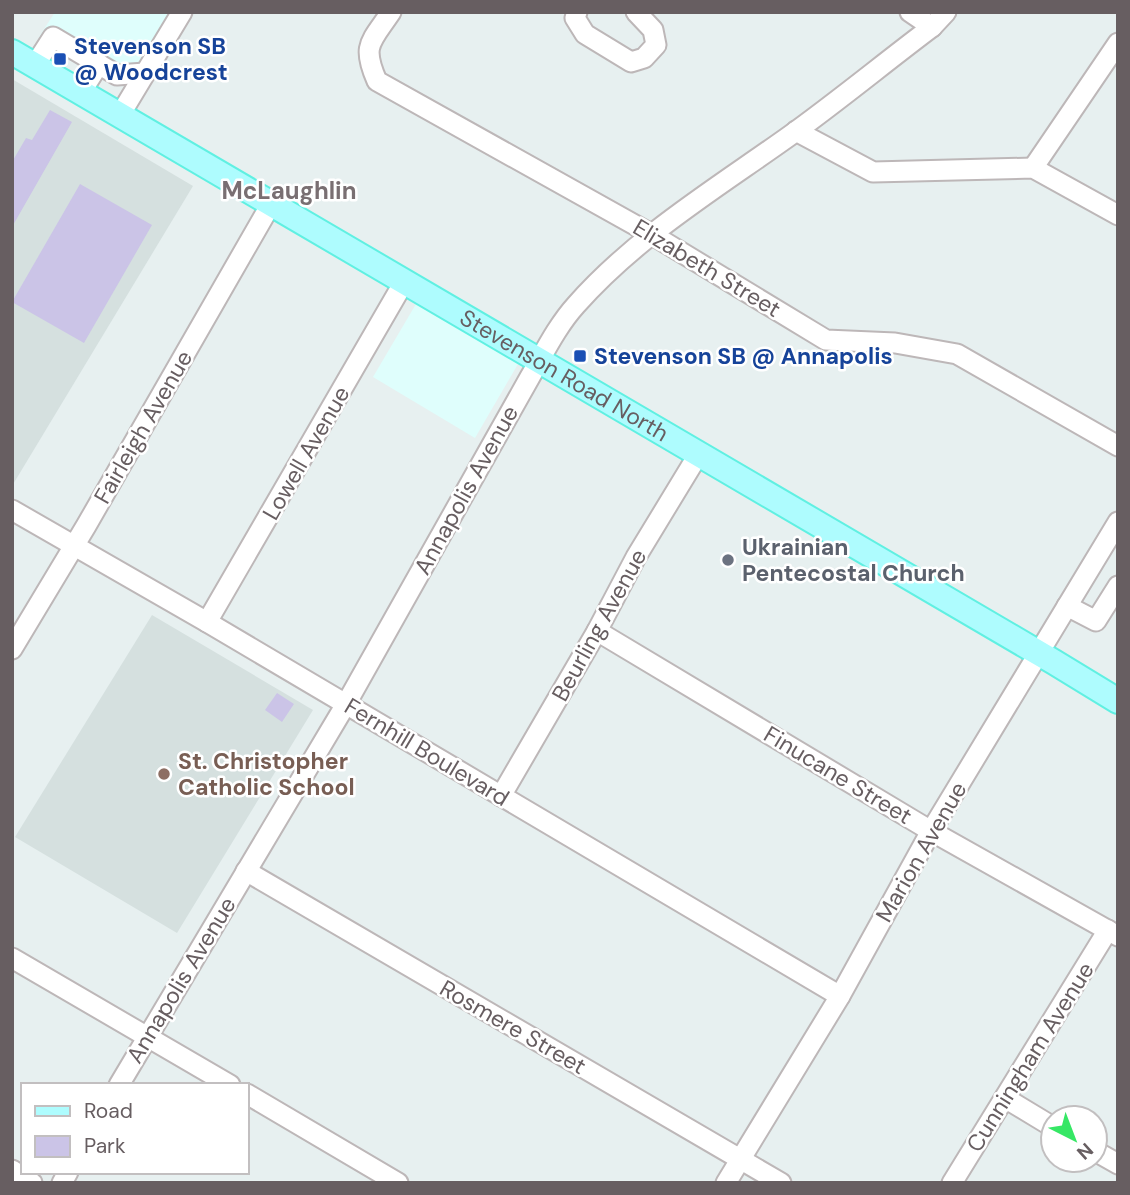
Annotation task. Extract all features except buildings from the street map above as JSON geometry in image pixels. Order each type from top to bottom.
[{"type":"main road","name":"Stevenson Road North","points":[[12,52],[1118,701]]},
{"type":"street","points":[[120,115],[182,12]]},
{"type":"street","name":"Elizabeth Street","points":[[391,12],[369,46],[369,63],[377,81],[651,234],[826,340],[895,343],[957,354],[1118,446]]},
{"type":"street","points":[[577,12],[575,18],[585,34],[631,62],[644,58],[656,45],[653,30],[636,12]]},
{"type":"street","points":[[910,12],[932,27]]},
{"type":"street","name":"Annapolis Avenue","points":[[120,1083],[346,704],[551,339],[574,307],[651,234],[796,131],[932,27],[946,12]]},
{"type":"street","points":[[35,65],[53,37],[117,75],[145,73]]},
{"type":"street","points":[[1033,168],[1118,43]]},
{"type":"street","points":[[81,92],[99,64]]},
{"type":"street","points":[[796,131],[873,172],[1033,168],[1118,215]]},
{"type":"street","name":"Fairleigh Avenue","points":[[12,649],[271,204]]},
{"type":"street","name":"Lowell Avenue","points":[[206,622],[404,282]]},
{"type":"street","name":"Beurling Avenue","points":[[501,796],[597,631],[636,556],[698,454]]},
{"type":"street","name":"Fernhill Boulevard","points":[[12,510],[840,996]]},
{"type":"street","name":"Marion Avenue","points":[[726,1183],[840,996],[931,831],[1118,522]]},
{"type":"street","points":[[1067,606],[1096,621],[1118,586]]},
{"type":"street","name":"Finucane Street","points":[[597,631],[931,831],[1113,933]]},
{"type":"street","name":"Rosmere Street","points":[[246,871],[781,1183]]},
{"type":"street","name":"Cunningham Avenue","points":[[953,1183],[1004,1098],[1113,933]]},
{"type":"street","points":[[12,958],[227,1083]]},
{"type":"street","points":[[248,1095],[398,1183]]},
{"type":"street","points":[[1004,1098],[1039,1119]]},
{"type":"street","points":[[12,1170],[32,1183]]},
{"type":"shaded area","points":[[55,12],[174,12],[136,93],[39,37]]},
{"type":"shaded area","points":[[12,79],[193,186],[12,486]]},
{"type":"shaded area","points":[[416,304],[518,364],[475,438],[373,377]]},
{"type":"shaded area","name":"St. Christopher Catholic School","points":[[152,615],[313,710],[177,933],[15,837]]},
{"type":"green space","points":[[50,110],[72,122],[12,227],[12,162],[26,138],[32,140]]},
{"type":"green space","points":[[80,184],[152,225],[84,343],[12,302]]},
{"type":"green space","points":[[277,693],[294,704],[282,722],[265,710]]},
{"type":"place","name":"Stevenson SB @ Woodcrest","points":[[60,59]]},
{"type":"place","name":"Stevenson SB @ Annapolis","points":[[580,356]]},
{"type":"place","name":"Ukrainian Pentecostal Church","points":[[728,560]]},
{"type":"place","name":"St. Christopher Catholic School","points":[[164,774]]},
{"type":"district","name":"McLaughlin","points":[[289,191]]}]
